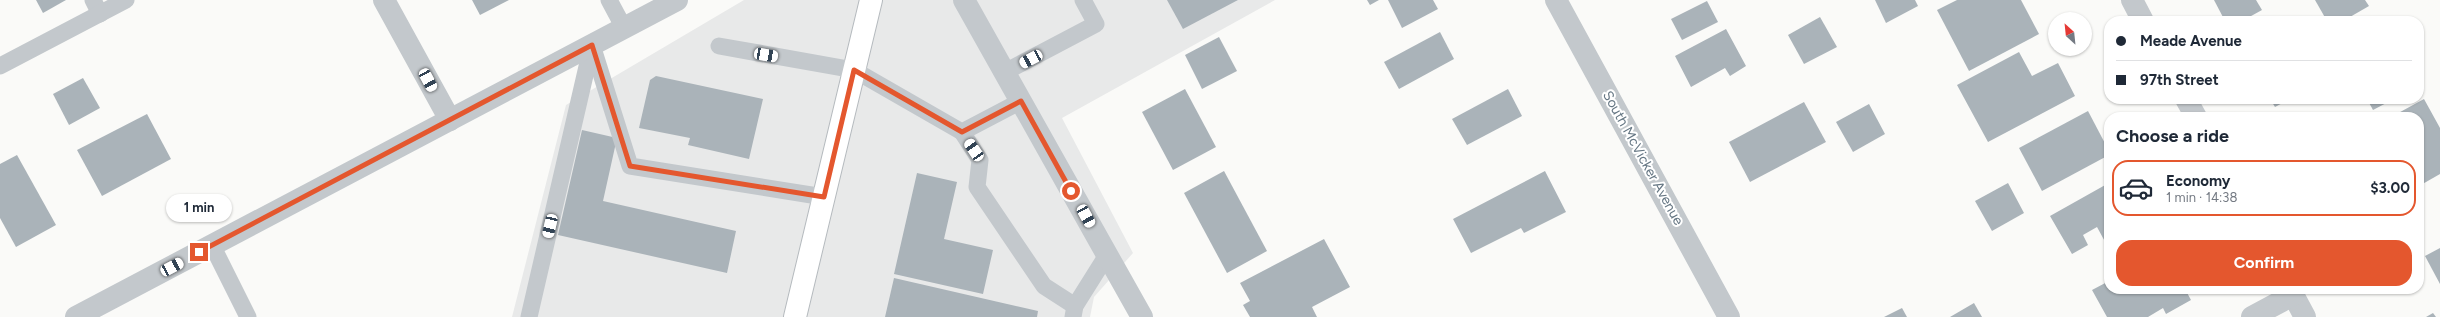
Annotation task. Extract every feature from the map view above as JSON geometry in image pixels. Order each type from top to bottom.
[{"type":"main road","points":[[795,317],[871,0]]},
{"type":"street","points":[[384,0],[450,120]]},
{"type":"street","points":[[76,317],[677,0]]},
{"type":"street","points":[[964,0],[1142,317]]},
{"type":"street","name":"South McVicker Avenue","points":[[1556,0],[1729,317]]},
{"type":"street","points":[[2132,0],[2140,16]]},
{"type":"street","points":[[2252,317],[2288,294]]},
{"type":"street","points":[[2292,294],[2305,317]]},
{"type":"lane","points":[[0,66],[96,7],[126,0]]},
{"type":"lane","points":[[609,0],[624,28]]},
{"type":"lane","points":[[1005,72],[1096,24],[1083,0]]},
{"type":"lane","points":[[592,45],[630,166],[824,197]]},
{"type":"lane","points":[[529,317],[592,45]]},
{"type":"lane","points":[[719,46],[854,70],[962,132],[980,160],[977,187],[1044,286],[1074,312],[1107,255]]},
{"type":"lane","points":[[962,132],[1021,101]]},
{"type":"lane","points":[[212,245],[248,317]]},
{"type":"shaded area","points":[[744,0],[1275,0],[1062,118],[1133,253],[1094,297],[1090,317],[512,317],[566,105]]},
{"type":"building","points":[[36,0],[66,0],[43,13]]},
{"type":"building","points":[[472,0],[509,0],[480,15]]},
{"type":"building","points":[[1167,0],[1238,0],[1183,29]]},
{"type":"building","points":[[1367,0],[1379,0],[1370,5]]},
{"type":"building","points":[[1388,0],[1433,0],[1438,9],[1402,28]]},
{"type":"building","points":[[1875,0],[1915,0],[1918,6],[1886,23]]},
{"type":"building","points":[[1957,0],[2021,0],[2039,34],[1969,71],[1937,10]]},
{"type":"building","points":[[2214,0],[2256,0],[2262,10],[2251,16],[2222,16]]},
{"type":"building","points":[[2315,0],[2365,0],[2369,6],[2352,16],[2324,16]]},
{"type":"building","points":[[1707,1],[1718,22],[1682,40],[1671,19]]},
{"type":"building","points":[[1820,17],[1837,47],[1804,64],[1788,35]]},
{"type":"building","points":[[1726,29],[1746,66],[1730,76],[1725,68],[1691,87],[1675,56]]},
{"type":"building","points":[[1440,32],[1454,59],[1399,89],[1384,62]]},
{"type":"building","points":[[1219,37],[1237,71],[1202,89],[1185,55]]},
{"type":"building","points":[[2019,52],[2032,76],[2058,63],[2075,96],[1988,142],[1957,85]]},
{"type":"building","points":[[656,76],[763,99],[749,159],[688,145],[690,138],[639,128],[650,80]]},
{"type":"building","points":[[83,78],[100,108],[69,125],[53,94]]},
{"type":"building","points":[[1185,89],[1216,147],[1173,170],[1142,112]]},
{"type":"building","points":[[1508,89],[1522,116],[1467,145],[1452,119]]},
{"type":"building","points":[[2424,99],[2440,128],[2440,174],[2424,183],[2424,112],[2400,112],[2415,104],[2424,104]]},
{"type":"building","points":[[1804,102],[1826,142],[1750,182],[1729,142]]},
{"type":"building","points":[[1869,104],[1885,134],[1853,152],[1836,122]]},
{"type":"building","points":[[2273,104],[2281,104],[2275,107]]},
{"type":"building","points":[[2370,104],[2384,104],[2373,110]]},
{"type":"building","points":[[2088,111],[2104,141],[2104,158],[2042,191],[2019,148]]},
{"type":"building","points":[[147,114],[171,159],[102,196],[77,150]]},
{"type":"building","points":[[582,130],[617,138],[603,201],[736,231],[727,273],[558,235]]},
{"type":"building","points":[[17,155],[56,225],[16,247],[0,218],[0,164]]},
{"type":"building","points":[[1224,171],[1267,251],[1227,273],[1184,193]]},
{"type":"building","points":[[1545,171],[1566,212],[1524,233],[1521,228],[1471,253],[1453,219]]},
{"type":"building","points":[[917,173],[957,182],[944,239],[993,250],[983,294],[894,274]]},
{"type":"building","points":[[2008,183],[2024,213],[1992,231],[1975,201]]},
{"type":"building","points":[[2104,186],[2104,240],[2097,227],[2083,235],[2088,245],[2072,254],[2050,216]]},
{"type":"building","points":[[1324,239],[1350,287],[1312,307],[1317,317],[1250,317],[1243,305],[1250,301],[1240,283]]},
{"type":"building","points":[[2440,248],[2440,284],[2425,256]]},
{"type":"building","points":[[894,278],[1038,311],[1037,317],[885,317]]},
{"type":"building","points":[[2104,284],[2104,294],[2188,294],[2191,300],[2166,314],[2163,308],[2148,317],[2107,317],[2092,290]]},
{"type":"building","points":[[1974,303],[1982,317],[1950,317]]},
{"type":"building","points":[[1902,308],[1907,317],[1884,317]]},
{"type":"building","points":[[2433,313],[2436,317],[2426,317]]},
{"type":"route","points":[[199,252],[592,45],[630,166],[824,197],[854,70],[962,132],[1021,101],[1071,191]]}]
